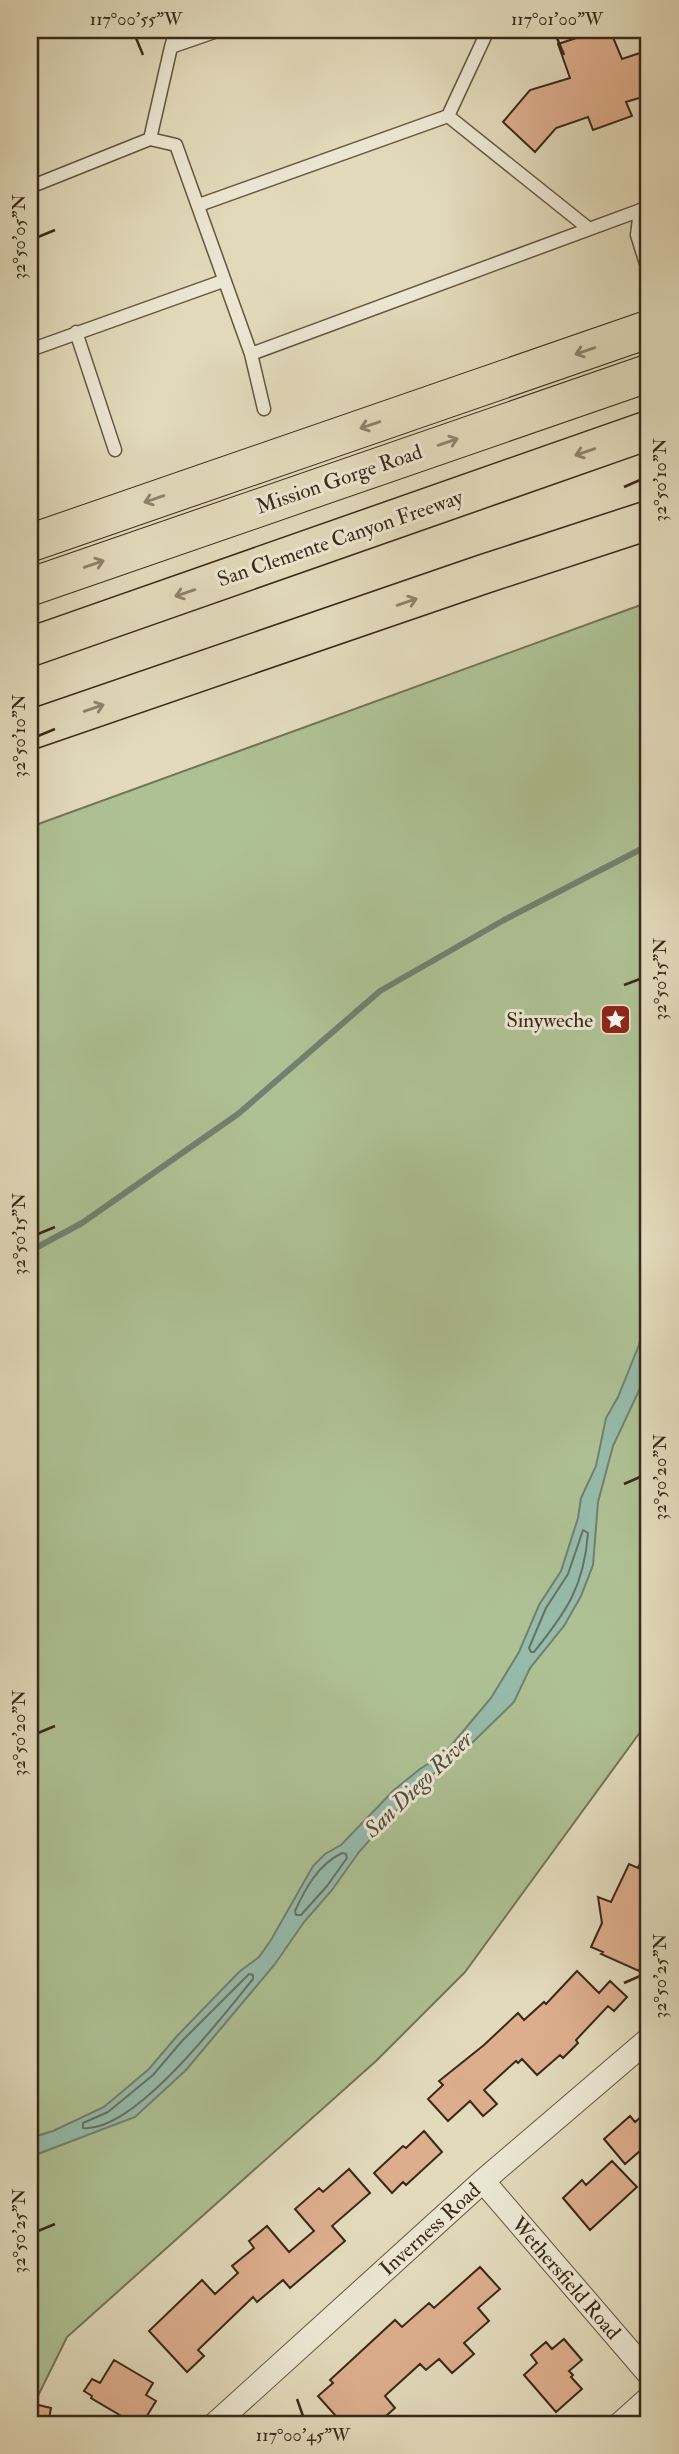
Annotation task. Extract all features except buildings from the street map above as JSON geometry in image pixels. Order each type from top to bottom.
[{"type":"highway","name":"San Clemente Canyon Freeway","points":[[30,647],[649,430]]},
{"type":"highway","points":[[30,730],[649,520]]},
{"type":"main road","name":"Mission Gorge Road","points":[[30,542],[649,329]]},
{"type":"main road","name":"Mission Gorge Road","points":[[30,586],[649,373]]},
{"type":"street","name":"Inverness Road","points":[[215,2424],[483,2181],[649,2039]]},
{"type":"street","name":"Wethersfield Road","points":[[483,2181],[649,2375]]},
{"type":"street","points":[[620,2424],[649,2398]]},
{"type":"lane","points":[[150,139],[176,30]]},
{"type":"lane","points":[[171,47],[220,30]]},
{"type":"lane","points":[[199,205],[448,116],[488,30]]},
{"type":"lane","points":[[448,116],[588,228]]},
{"type":"lane","points":[[30,187],[150,139],[176,145],[251,354],[264,409]]},
{"type":"lane","points":[[251,354],[588,228],[646,211]]},
{"type":"lane","points":[[646,211],[636,235],[649,273]]},
{"type":"lane","points":[[30,350],[223,281]]},
{"type":"lane","points":[[76,332],[115,450]]},
{"type":"shaded area","points":[[649,602],[649,1720],[465,1972],[376,2061],[67,2337],[30,2412],[30,827]]},
{"type":"water","name":"San Diego River","points":[[649,1317],[649,1369],[613,1446],[598,1502],[593,1565],[581,1596],[564,1626],[530,1668],[514,1702],[473,1742],[431,1776],[388,1819],[304,1922],[275,1964],[186,2070],[135,2117],[30,2157],[30,2138],[53,2131],[104,2107],[149,2069],[239,1972],[259,1957],[313,1866],[325,1854],[341,1845],[394,1790],[444,1754],[491,1698],[519,1652],[539,1605],[561,1571],[578,1518],[581,1498],[596,1466],[606,1418],[618,1397]]},
{"type":"waterway","points":[[30,1251],[82,1223],[238,1114],[380,991],[504,920],[649,845]]},
{"type":"place","name":"Sinyweche","points":[[616,1020]]}]
